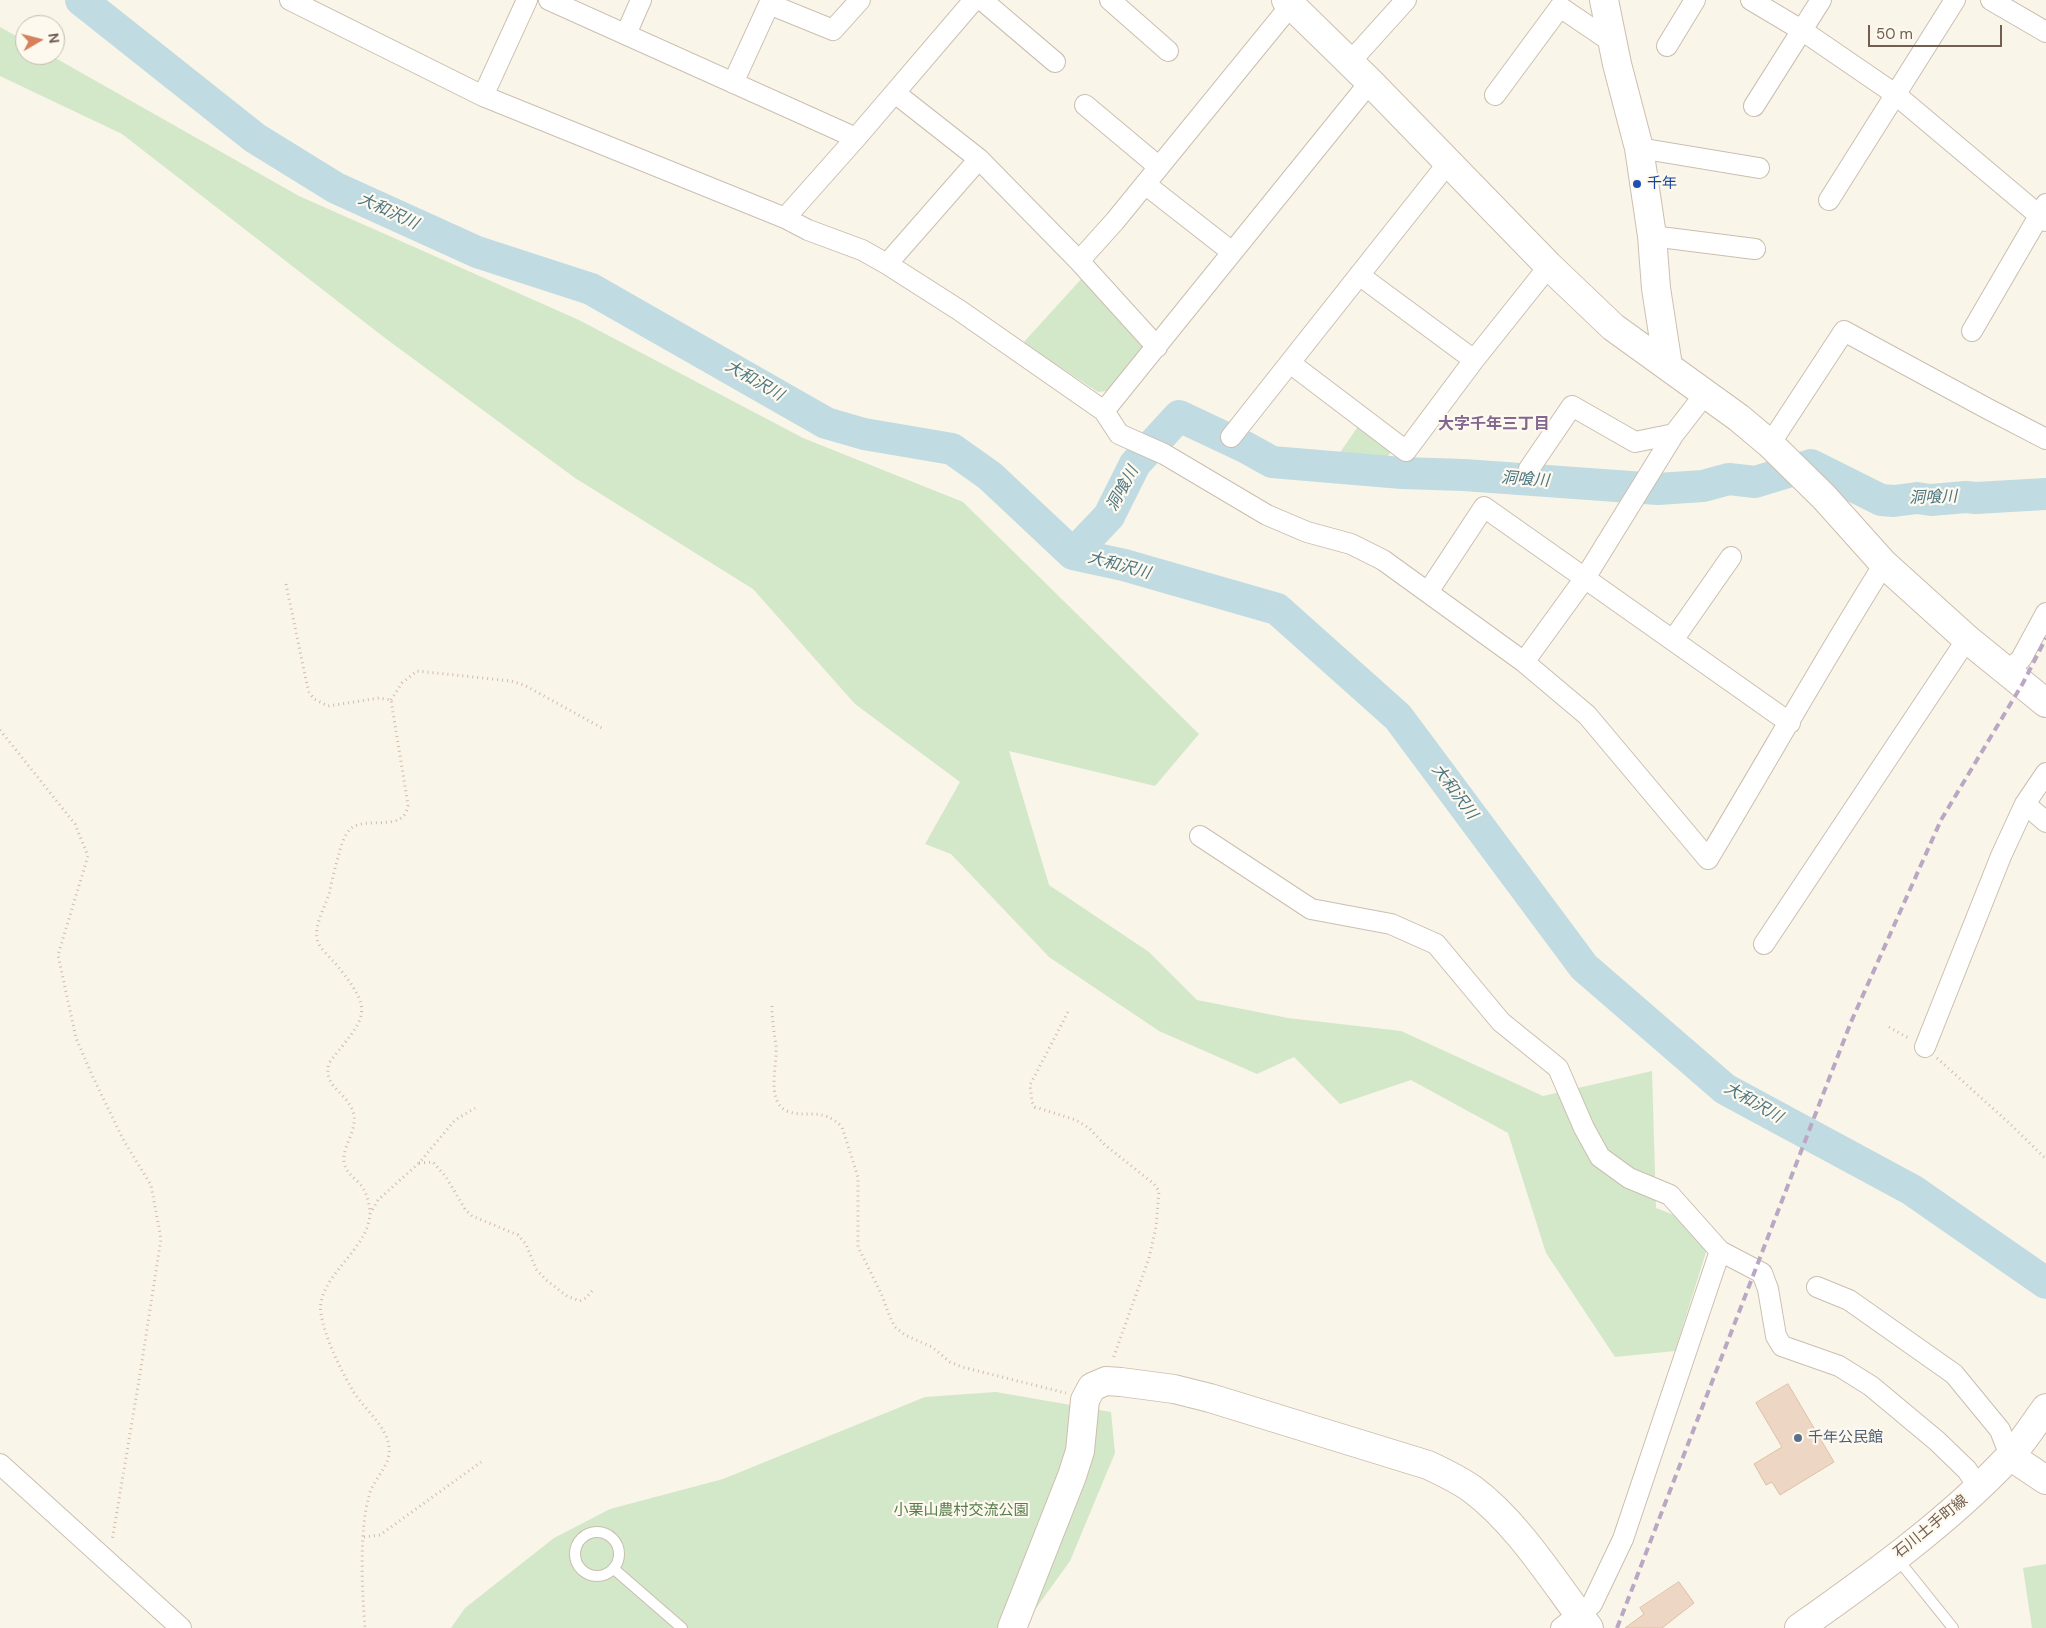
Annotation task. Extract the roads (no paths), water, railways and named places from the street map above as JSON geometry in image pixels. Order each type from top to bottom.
[{"type":"street","points":[[290,0],[483,96],[784,218],[808,230],[862,250],[959,310],[1104,410],[1119,434],[1164,454],[1267,515],[1307,532],[1351,544],[1383,560],[1524,662],[1587,715],[1708,859],[1790,723],[1819,667],[1884,564]]},
{"type":"street","points":[[483,96],[526,0]]},
{"type":"street","points":[[550,0],[856,138]]},
{"type":"street","points":[[626,34],[641,0]]},
{"type":"street","points":[[733,82],[770,2],[833,30],[860,0]]},
{"type":"street","points":[[784,218],[856,138],[974,0]]},
{"type":"street","points":[[982,0],[1054,62]]},
{"type":"street","points":[[1110,0],[1168,51]]},
{"type":"street","points":[[1350,62],[1406,0]]},
{"type":"street","points":[[1604,0],[1639,148],[1652,236],[1656,288],[1668,366]]},
{"type":"street","points":[[1667,46],[1695,0]]},
{"type":"street","points":[[1751,0],[1803,31],[1895,94],[2044,213],[1972,331]]},
{"type":"street","points":[[1754,106],[1821,0]]},
{"type":"street","points":[[1830,200],[1955,0]]},
{"type":"street","points":[[1991,0],[2046,32]]},
{"type":"street","points":[[1079,261],[1159,167],[1289,3],[1613,327],[1738,418],[1770,444],[1824,497],[1884,564],[1967,639],[2046,703]]},
{"type":"street","points":[[1495,95],[1560,7],[1613,44]]},
{"type":"street","points":[[1104,410],[1370,82]]},
{"type":"street","points":[[895,93],[979,159],[1079,261],[1157,347]]},
{"type":"street","points":[[1085,105],[1159,167]]},
{"type":"street","points":[[1639,148],[1759,168]]},
{"type":"street","points":[[887,264],[979,159]]},
{"type":"street","points":[[1231,437],[1448,162]]},
{"type":"street","points":[[1145,184],[1232,252]]},
{"type":"street","points":[[1652,236],[1755,248]]},
{"type":"street","points":[[1290,363],[1406,451],[1474,360],[1550,266]]},
{"type":"street","points":[[1359,275],[1474,360]]},
{"type":"street","points":[[1770,444],[1844,331],[2046,439]]},
{"type":"street","points":[[1524,662],[1585,578],[1674,434],[1705,394]]},
{"type":"street","points":[[1529,469],[1572,406],[1635,442],[1674,434]]},
{"type":"street","points":[[1428,592],[1484,507],[1790,723]]},
{"type":"street","points":[[1672,640],[1731,556]]},
{"type":"street","points":[[2008,671],[2021,659],[2046,613]]},
{"type":"street","points":[[1764,944],[1967,639]]},
{"type":"street","points":[[1924,1047],[2001,856],[2025,804],[2046,773]]},
{"type":"street","points":[[2025,804],[2046,822]]},
{"type":"street","points":[[1200,836],[1311,909],[1391,924],[1436,944],[1501,1022],[1558,1068],[1584,1128],[1600,1157],[1629,1178],[1670,1195],[1720,1250],[1762,1273],[1768,1289],[1776,1336],[1782,1346],[1840,1366],[1870,1386],[1937,1441],[1967,1470],[1978,1487]]},
{"type":"street","points":[[1012,1628],[1072,1476],[1080,1451],[1085,1400],[1092,1387],[1106,1381],[1174,1389],[1210,1398],[1428,1465],[1450,1475],[1471,1488],[1492,1506],[1515,1531],[1577,1624],[1592,1604],[1623,1539],[1720,1250]]},
{"type":"street","points":[[1817,1287],[1850,1300],[1954,1374],[2000,1430],[2010,1456],[2046,1480]]},
{"type":"street","name":"石川土手町線","points":[[1799,1628],[1896,1556],[1978,1487],[2010,1456],[2046,1408]]},
{"type":"street","points":[[0,1464],[181,1628]]},
{"type":"lane","points":[[592,1532],[601,1532],[610,1536],[616,1543],[619,1552],[618,1561],[614,1569],[606,1575],[597,1577],[588,1575],[580,1569],[575,1561],[574,1552],[577,1543],[584,1536],[592,1532]]},
{"type":"lane","points":[[1896,1556],[1953,1628]]},
{"type":"lane","points":[[614,1569],[682,1628]]},
{"type":"waterway","name":"大和沢川","points":[[81,0],[255,138],[336,188],[477,252],[591,289],[826,423],[864,434],[952,449],[990,476],[1073,554],[1124,565],[1277,609],[1398,717],[1584,967],[1725,1089],[1912,1190],[2046,1283]]},
{"type":"waterway","name":"洞喰川","points":[[1073,554],[1109,516],[1135,464],[1179,416],[1272,462],[1402,473],[1464,475],[1658,489],[1703,486],[1729,479],[1755,482],[1811,465],[1881,500],[1894,501],[1917,498],[1931,500],[2046,494]]},
{"type":"railway","points":[[1617,1628],[1851,1022],[1941,820],[2023,683],[2046,638]]},
{"type":"place","name":"千年","points":[[1637,184]]},
{"type":"place","name":"千年公民館","points":[[1798,1438]]},
{"type":"district","name":"大字千年三丁目","points":[[1494,425]]},
{"type":"park label","name":"小栗山農村交流公園","points":[[961,1511]]}]
